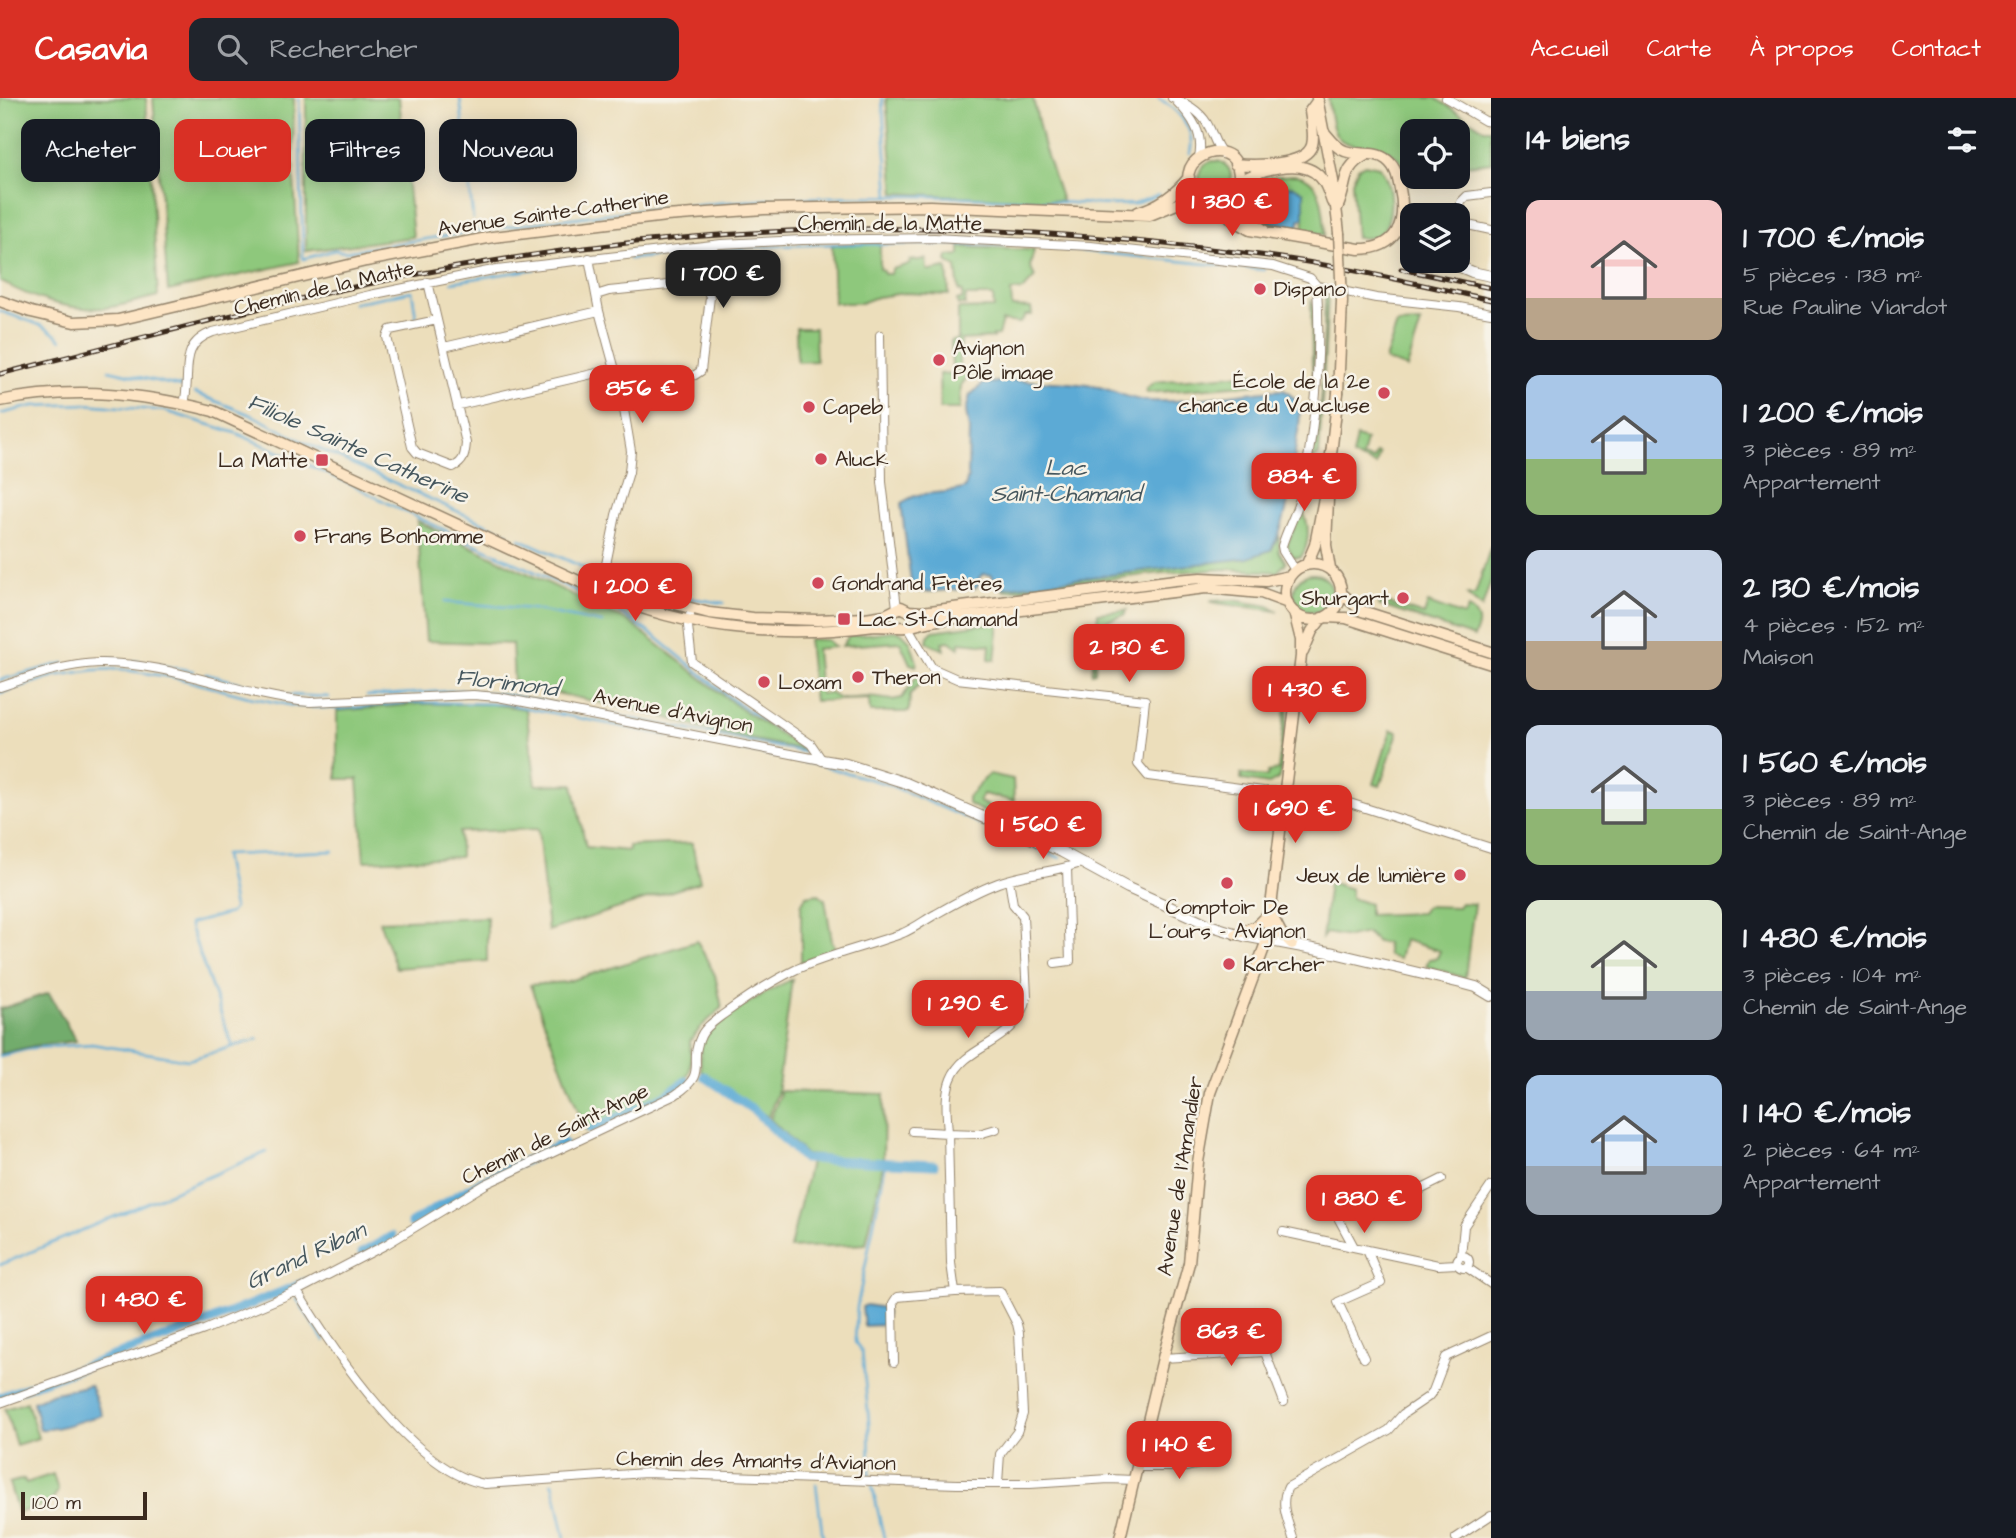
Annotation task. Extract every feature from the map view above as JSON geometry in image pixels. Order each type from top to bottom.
[{"type":"main road","points":[[1236,164],[1270,164],[1302,157],[1308,153],[1313,141],[1310,111],[1317,99]]},
{"type":"main road","points":[[1317,99],[1337,208],[1342,302],[1326,545],[1330,569],[1339,580],[1341,593],[1337,607],[1324,618]]},
{"type":"main road","points":[[1269,233],[1245,218],[1238,206],[1236,187],[1239,177],[1236,164],[1223,153],[1211,152],[1199,156],[1190,169],[1192,189],[1243,227],[1269,233],[1368,249],[1386,243],[1402,222],[1403,205],[1396,172],[1385,159],[1344,151],[1325,133]]},
{"type":"main road","points":[[1337,208],[1344,194],[1349,166],[1368,154]]},
{"type":"main road","points":[[1121,216],[1150,215],[1192,199],[1224,200],[1236,187],[1265,171],[1299,166],[1320,176],[1337,208]]},
{"type":"main road","points":[[1121,216],[1161,203],[1171,197],[1189,177]]},
{"type":"main road","name":"Avenue Sainte-Catherine","points":[[0,301],[54,319],[74,322],[107,321],[366,261],[456,244],[543,230],[697,213],[890,205],[1121,216]]},
{"type":"main road","points":[[0,401],[41,394],[128,394],[213,411],[643,609],[689,621],[818,633],[905,626],[1206,588],[1261,593],[1307,619],[1346,618],[1491,664]]},
{"type":"main road","points":[[1307,564],[1315,545],[1329,472]]},
{"type":"main road","points":[[601,588],[709,613],[783,620],[854,619],[894,610],[922,612],[1188,579],[1266,581],[1293,573],[1307,564],[1330,569]]},
{"type":"main road","points":[[1291,608],[1286,585],[1293,573]]},
{"type":"main road","points":[[1341,593],[1362,611],[1491,652]]},
{"type":"main road","name":"Avenue de l'Amandier","points":[[1120,1538],[1163,1358],[1189,1264],[1198,1162],[1210,1093],[1226,1044],[1267,940],[1301,656],[1301,640],[1291,608]]},
{"type":"main road","points":[[894,610],[892,619],[905,626]]},
{"type":"main road","points":[[905,626],[912,618],[909,611]]},
{"type":"main road","name":"Avenue de l'Amandier","points":[[1301,656],[1312,631],[1324,618]]},
{"type":"main road","points":[[1236,934],[1256,926],[1270,912],[1281,933],[1292,944]]},
{"type":"street","points":[[1172,98],[1199,113],[1210,128],[1218,149],[1223,153]]},
{"type":"street","points":[[1172,98],[1197,128],[1201,141],[1199,156]]},
{"type":"street","points":[[1446,98],[1491,122]]},
{"type":"street","points":[[1491,193],[1467,196],[1458,208],[1458,217],[1463,224],[1491,230]]},
{"type":"street","name":"Chemin de la Matte","points":[[184,404],[190,349],[200,337],[428,282],[488,271],[721,244],[802,240],[946,239],[1091,246],[1273,266],[1310,278],[1317,286],[1376,298],[1491,313]]},
{"type":"street","points":[[589,258],[599,311],[621,392],[631,451],[629,472],[616,515],[601,588]]},
{"type":"street","points":[[1470,271],[1491,276]]},
{"type":"street","points":[[428,282],[467,443],[465,456],[460,464],[453,467],[417,453],[412,447],[387,337],[390,330],[437,320]]},
{"type":"street","points":[[596,295],[609,291],[698,282],[708,290],[710,297],[701,371],[695,375],[621,392]]},
{"type":"street","points":[[1293,573],[1282,546],[1300,497],[1312,439],[1318,376],[1317,286]]},
{"type":"street","points":[[444,347],[599,311]]},
{"type":"street","points":[[880,335],[882,481],[894,610]]},
{"type":"street","points":[[459,405],[614,369]]},
{"type":"street","points":[[692,608],[689,621],[692,662],[811,744],[822,760]]},
{"type":"street","points":[[905,626],[932,668],[957,679],[1145,700],[1138,764],[1148,776],[1263,791],[1318,793],[1491,848]]},
{"type":"street","name":"Avenue d'Avignon","points":[[0,687],[69,667],[99,663],[143,667],[199,678],[289,701],[337,703],[428,696],[485,696],[846,764],[906,783],[1082,863],[1171,909],[1236,934],[1292,944],[1461,983],[1476,987],[1491,996]]},
{"type":"street","name":"Chemin de Saint-Ange","points":[[0,1403],[204,1330],[297,1291],[387,1244],[486,1184],[675,1096],[693,1081],[697,1071],[700,1037],[705,1029],[723,1014],[797,970],[906,932],[947,908],[1009,880],[1082,863]]},
{"type":"street","points":[[1055,963],[1070,961],[1067,868]]},
{"type":"street","points":[[956,1292],[951,1263],[946,1099],[951,1077],[961,1065],[1007,1033],[1019,1020],[1025,1007],[1027,997],[1023,916],[1013,904],[1009,880]]},
{"type":"street","points":[[912,1131],[979,1134],[996,1129]]},
{"type":"street","points":[[1354,1247],[1334,1210],[1383,1185],[1418,1191],[1442,1179]]},
{"type":"street","points":[[1461,1262],[1464,1226],[1491,1186]]},
{"type":"street","points":[[1283,1232],[1438,1265],[1461,1262],[1491,1284]]},
{"type":"street","points":[[1364,1358],[1338,1301],[1381,1283],[1367,1250]]},
{"type":"street","name":"Chemin des Amants d'Avignon","points":[[297,1291],[330,1345],[390,1418],[441,1466],[469,1482],[485,1484],[646,1473],[1030,1484],[1134,1480]]},
{"type":"street","points":[[894,1362],[893,1303],[897,1297],[1000,1291],[1017,1324],[1023,1414],[1017,1432],[999,1454],[998,1483]]},
{"type":"street","points":[[1293,1538],[1283,1504],[1288,1487],[1389,1430],[1403,1414],[1433,1391],[1446,1357],[1491,1336]]},
{"type":"street","points":[[1163,1358],[1265,1352],[1284,1402]]},
{"type":"street","points":[[1137,1467],[1185,1467],[1210,1462]]},
{"type":"street","points":[[1457,1538],[1491,1515]]},
{"type":"green space","points":[[0,98],[146,98],[147,119],[21,119],[21,182],[151,182],[158,296],[111,307],[77,307],[37,298],[0,281]]},
{"type":"green space","points":[[153,98],[294,98],[293,162],[299,262],[168,291],[160,182],[160,119],[155,119]]},
{"type":"green space","points":[[306,98],[399,98],[401,119],[306,119]]},
{"type":"green space","points":[[886,98],[1033,98],[1043,144],[1062,201],[895,193]]},
{"type":"green space","points":[[1328,98],[1435,98],[1468,119],[1400,119],[1400,161],[1389,151],[1378,147],[1347,143],[1339,139],[1333,126]]},
{"type":"green space","points":[[1470,120],[1484,129],[1491,129],[1491,162],[1470,165]]},
{"type":"green space","points":[[1215,161],[1226,166],[1231,177],[1226,188],[1215,193],[1204,188],[1199,177],[1204,166]]},
{"type":"green space","points":[[1365,164],[1379,167],[1384,173],[1390,192],[1390,212],[1384,229],[1378,235],[1356,238],[1352,182],[1358,168]]},
{"type":"green space","points":[[1293,175],[1311,181],[1316,188],[1324,216],[1325,235],[1303,231],[1304,219],[1250,206],[1269,221],[1298,227],[1297,230],[1266,222],[1253,215],[1242,202],[1243,194],[1253,183]]},
{"type":"green space","points":[[306,182],[407,182],[413,237],[306,251]]},
{"type":"green space","points":[[880,243],[880,269],[884,274],[891,274],[892,269],[910,264],[910,261],[926,259],[927,269],[930,271],[947,268],[949,295],[905,293],[877,297],[861,303],[834,303],[832,245]]},
{"type":"green space","points":[[960,247],[1034,250],[1030,267],[1035,277],[1023,290],[1011,291],[1012,307],[1031,308],[1032,315],[1026,315],[1020,323],[1002,321],[998,335],[993,338],[961,340],[959,371],[971,373],[961,385],[960,409],[940,409],[939,374],[957,373],[957,367],[952,367],[951,341],[958,340],[958,309],[994,308],[993,296],[966,296],[965,305],[958,305],[957,300],[962,300],[963,292],[959,291],[956,267],[947,261],[948,256],[960,255]]},
{"type":"green space","points":[[1328,295],[1319,455],[1312,459],[1320,399],[1325,298]]},
{"type":"green space","points":[[1311,301],[1315,307],[1314,381],[1312,365]]},
{"type":"green space","points":[[1421,323],[1407,368],[1385,360],[1397,324]]},
{"type":"green space","points":[[796,328],[815,328],[816,361],[797,362]]},
{"type":"green space","points":[[1254,373],[1256,384],[1147,393],[1146,389],[1154,382]]},
{"type":"green space","points":[[1356,437],[1366,440],[1362,457],[1373,460],[1376,453],[1379,454],[1376,465],[1352,456]]},
{"type":"green space","points":[[1302,510],[1308,533],[1307,540],[1301,557],[1293,557],[1287,545]]},
{"type":"green space","points":[[417,521],[628,621],[737,706],[804,750],[715,732],[658,715],[514,684],[512,644],[426,641]]},
{"type":"green space","points":[[1279,535],[1279,551],[1286,563],[1277,572],[1228,569],[1162,573],[1004,591],[1002,588],[1126,573],[1271,550]]},
{"type":"green space","points":[[1491,546],[1491,580],[1482,608],[1467,595],[1475,595]]},
{"type":"green space","points":[[1313,574],[1327,579],[1332,593],[1327,607],[1313,612],[1299,607],[1294,593],[1299,579]]},
{"type":"green space","points":[[1232,600],[1269,606],[1278,611],[1210,601]]},
{"type":"green space","points":[[1380,601],[1424,615],[1428,603],[1464,616],[1468,608],[1477,618],[1477,628],[1474,637],[1379,605]]},
{"type":"green space","points":[[1127,610],[1124,615],[1106,621],[1098,641],[1095,672],[1092,673],[1098,613]]},
{"type":"green space","points":[[999,622],[995,660],[989,659],[990,645],[960,642],[959,648],[949,641],[942,642],[944,650],[927,642],[933,631]]},
{"type":"green space","points":[[901,632],[910,641],[916,666],[910,664],[900,642],[842,646],[849,636]]},
{"type":"green space","points":[[808,639],[827,640],[835,647],[816,649],[820,694],[830,693],[840,699],[902,698],[918,674],[923,680],[910,695],[909,712],[870,712],[869,699],[814,701]]},
{"type":"green space","points":[[418,704],[492,704],[526,709],[536,785],[573,784],[586,847],[629,851],[628,846],[692,843],[700,882],[548,931],[538,829],[459,832],[460,857],[364,861],[358,779],[337,779],[337,711]]},
{"type":"green space","points":[[1285,710],[1288,710],[1278,779],[1269,784],[1241,780],[1241,774],[1267,777],[1268,772],[1278,770]]},
{"type":"green space","points":[[1391,730],[1398,732],[1380,786],[1374,784]]},
{"type":"green space","points":[[989,774],[1013,779],[1014,801],[983,794],[979,802],[989,806],[988,811],[994,813],[1013,809],[1014,823],[1011,825],[968,804],[968,797]]},
{"type":"green space","points":[[1329,882],[1351,889],[1351,898],[1369,904],[1369,915],[1421,913],[1426,906],[1458,907],[1461,903],[1474,904],[1465,978],[1426,966],[1429,959],[1437,958],[1440,951],[1404,940],[1399,959],[1388,956],[1386,943],[1377,942],[1367,933],[1348,937],[1326,933],[1322,938]]},
{"type":"green space","points":[[819,894],[825,899],[836,950],[801,962],[801,905],[806,896]]},
{"type":"green space","points":[[487,917],[487,961],[396,968],[379,921]]},
{"type":"green space","points":[[697,941],[715,975],[722,1008],[690,1041],[691,1061],[688,1075],[667,1092],[586,1131],[530,985],[566,982]]},
{"type":"green space","points":[[792,979],[777,1094],[768,1117],[701,1071],[701,1046],[708,1034],[728,1016]]},
{"type":"green space","points":[[49,993],[76,1041],[34,1046],[0,1054],[0,1009]]},
{"type":"green space","points":[[779,1091],[884,1094],[883,1161],[806,1155],[770,1119],[780,1096]]},
{"type":"green space","points":[[810,1162],[883,1165],[866,1244],[790,1248]]},
{"type":"green space","points":[[27,1402],[38,1438],[16,1445],[5,1409]]},
{"type":"green space","points":[[53,1474],[58,1491],[50,1503],[18,1513],[9,1483],[24,1479],[26,1483]]},
{"type":"water","points":[[1294,186],[1304,192],[1304,219],[1300,219],[1298,227],[1260,216],[1248,197],[1256,189]]},
{"type":"water","name":"Lac Saint-Chamand","points":[[1013,380],[1088,385],[1150,401],[1284,390],[1296,401],[1300,411],[1286,513],[1271,550],[1248,558],[1002,588],[991,575],[983,574],[975,588],[925,592],[912,590],[901,504],[924,494],[965,488],[968,476],[969,429],[966,411],[970,395],[983,384]]},
{"type":"water","points":[[866,1305],[884,1308],[887,1313],[883,1325],[864,1326],[862,1307]]},
{"type":"water","points":[[90,1385],[102,1415],[62,1427],[40,1429],[33,1402],[51,1394]]},
{"type":"waterway","points":[[299,98],[303,259],[335,250],[345,252],[547,221],[683,206],[820,197],[916,196],[1111,205],[1134,204],[1158,195]]},
{"type":"waterway","points":[[460,98],[473,219]]},
{"type":"waterway","points":[[882,98],[889,196]]},
{"type":"waterway","points":[[1158,98],[1184,121],[1190,136],[1190,153]]},
{"type":"waterway","points":[[629,259],[754,247],[836,244],[1003,245]]},
{"type":"waterway","points":[[1055,248],[1264,270]]},
{"type":"waterway","points":[[452,282],[535,269]]},
{"type":"waterway","points":[[353,303],[412,291],[416,317]]},
{"type":"waterway","name":"Filiole Sainte Catherine","points":[[0,311],[41,326],[61,340]]},
{"type":"waterway","name":"Filiole Sainte Catherine","points":[[109,370],[182,387]]},
{"type":"waterway","name":"Filiole Sainte Catherine","points":[[195,393],[254,416],[304,442],[508,534]]},
{"type":"waterway","points":[[0,414],[33,406],[86,404],[165,411],[236,433],[351,484],[615,609],[657,638],[737,703],[806,747]]},
{"type":"waterway","name":"Filiole Sainte Catherine","points":[[520,539],[596,573]]},
{"type":"waterway","name":"Filiole Sainte Catherine","points":[[608,577],[688,598],[724,603]]},
{"type":"waterway","points":[[445,602],[532,609],[602,623]]},
{"type":"waterway","name":"Florimond","points":[[110,659],[121,660]]},
{"type":"waterway","name":"Florimond","points":[[134,661],[194,671]]},
{"type":"waterway","name":"Florimond","points":[[0,680],[64,663]]},
{"type":"waterway","points":[[0,693],[54,676],[119,669],[177,678],[294,706],[338,709],[412,702],[507,704],[819,765],[887,784],[1060,858]]},
{"type":"waterway","name":"Florimond","points":[[206,674],[287,695],[329,697]]},
{"type":"waterway","name":"Florimond","points":[[367,696],[462,690],[504,694],[803,752]]},
{"type":"waterway","points":[[232,1045],[189,924],[230,913],[234,908],[224,855],[333,851]]},
{"type":"waterway","points":[[0,1056],[34,1048],[92,1044],[188,1060],[258,1039]]},
{"type":"waterway","name":"Grand Riban","points":[[704,1076],[755,1111],[804,1159],[934,1165]]},
{"type":"waterway","name":"Grand Riban","points":[[591,1130],[668,1094],[686,1081]]},
{"type":"waterway","name":"Grand Riban","points":[[411,1223],[483,1180],[564,1143]]},
{"type":"waterway","points":[[0,1265],[267,1152]]},
{"type":"waterway","points":[[870,1476],[869,1422],[862,1352],[855,1342],[857,1307],[886,1163]]},
{"type":"waterway","name":"Grand Riban","points":[[362,1253],[392,1236]]},
{"type":"waterway","name":"Grand Riban","points":[[0,1397],[207,1322],[306,1282]]},
{"type":"waterway","points":[[297,1299],[324,1341]]},
{"type":"waterway","points":[[551,1483],[565,1538]]},
{"type":"waterway","points":[[816,1484],[823,1538]]},
{"type":"waterway","points":[[872,1485],[884,1538]]},
{"type":"waterway","points":[[488,1488],[507,1486]]},
{"type":"railway","points":[[0,374],[239,313],[420,274],[603,246],[788,231],[973,230],[1045,233],[1152,243],[1318,264],[1491,300]]},
{"type":"railway","points":[[1420,273],[1491,288]]},
{"type":"place","name":"Dispano","points":[[1260,289]]},
{"type":"place","name":"Avignon Pôle image","points":[[939,360]]},
{"type":"place","name":"École de la 2e chance du Vaucluse","points":[[1384,393]]},
{"type":"place","name":"Capeb","points":[[809,407]]},
{"type":"place","name":"Aluck","points":[[821,459]]},
{"type":"place","name":"La Matte","points":[[322,460]]},
{"type":"place","name":"Frans Bonhomme","points":[[300,536]]},
{"type":"place","name":"Gondrand Frères","points":[[818,583]]},
{"type":"place","name":"Shurgart","points":[[1403,598]]},
{"type":"place","name":"Lac St-Chamand","points":[[844,619]]},
{"type":"place","name":"Theron","points":[[858,677]]},
{"type":"place","name":"Loxam","points":[[764,682]]},
{"type":"place","name":"Jeux de lumière","points":[[1460,875]]},
{"type":"place","name":"Comptoir De L'ours - Avignon","points":[[1227,883]]},
{"type":"place","name":"Karcher","points":[[1229,964]]}]
